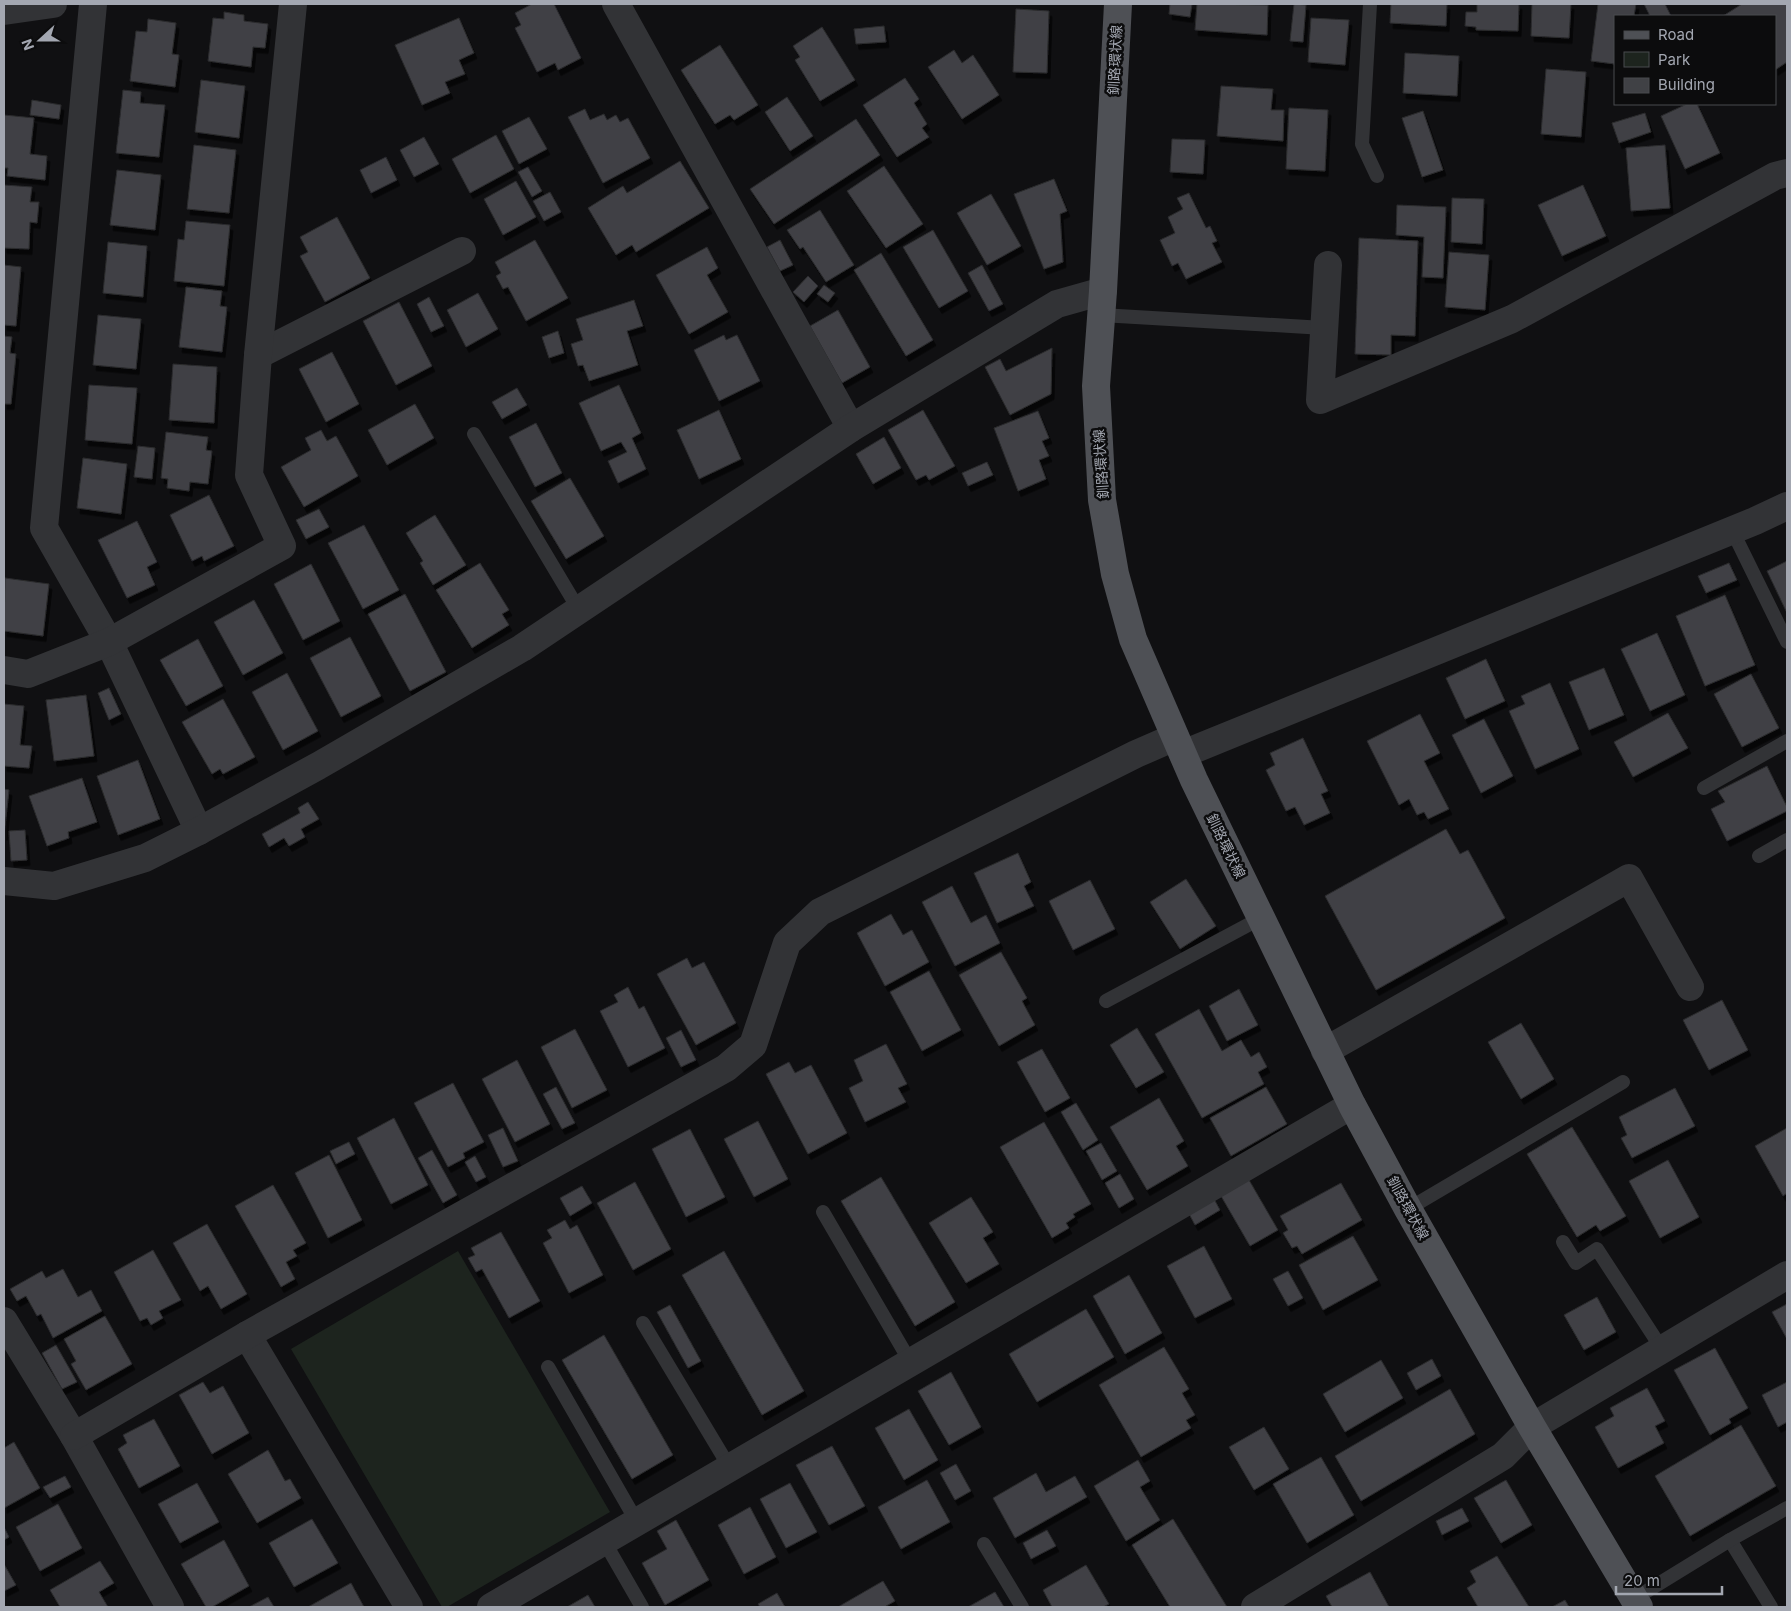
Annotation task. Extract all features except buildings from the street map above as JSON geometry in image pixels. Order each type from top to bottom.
[{"type":"main road","name":"釧路環状線","points":[[1118,4],[1096,386],[1102,500],[1115,574],[1133,639],[1179,746],[1352,1105],[1408,1209],[1532,1427],[1636,1603]]},
{"type":"street","points":[[4,11],[53,4]]},
{"type":"street","points":[[93,4],[44,528],[109,642],[199,831]]},
{"type":"street","points":[[4,670],[28,674],[109,642],[282,546],[248,474],[293,4]]},
{"type":"street","points":[[616,4],[852,428]]},
{"type":"street","points":[[1328,266],[1320,400],[1512,319],[1775,176],[1787,174]]},
{"type":"street","points":[[258,356],[462,251]]},
{"type":"street","points":[[4,881],[54,886],[145,858],[199,831],[318,766],[513,653],[852,428],[1058,304],[1102,303]]},
{"type":"street","points":[[74,1436],[247,1335],[726,1068],[753,1045],[787,943],[820,912],[1136,754],[1179,746],[1732,530],[1787,506]]},
{"type":"street","points":[[1326,1051],[1628,878],[1690,987]]},
{"type":"street","points":[[491,1607],[1352,1105]]},
{"type":"street","points":[[1255,1607],[1503,1456],[1532,1427],[1787,1274]]},
{"type":"street","points":[[4,1321],[74,1436],[170,1607]]},
{"type":"street","points":[[247,1335],[409,1607]]},
{"type":"lane","points":[[1370,4],[1362,144],[1377,176]]},
{"type":"lane","points":[[1102,303],[1324,328]]},
{"type":"lane","points":[[474,434],[579,610]]},
{"type":"lane","points":[[1732,530],[1787,642]]},
{"type":"lane","points":[[1704,788],[1787,741]]},
{"type":"lane","points":[[1759,856],[1787,840]]},
{"type":"lane","points":[[1106,1001],[1261,918]]},
{"type":"lane","points":[[1408,1209],[1623,1082]]},
{"type":"lane","points":[[822,1212],[911,1363]]},
{"type":"lane","points":[[1563,1242],[1576,1263],[1597,1249],[1662,1349]]},
{"type":"lane","points":[[643,1323],[730,1468]]},
{"type":"lane","points":[[548,1367],[638,1522]]},
{"type":"lane","points":[[1636,1603],[1730,1540],[1787,1508]]},
{"type":"lane","points":[[1730,1540],[1771,1607]]},
{"type":"lane","points":[[604,1541],[642,1607]]},
{"type":"lane","points":[[984,1544],[1022,1607]]},
{"type":"green space","points":[[458,1251],[610,1512],[447,1607],[442,1607],[291,1349]]}]
